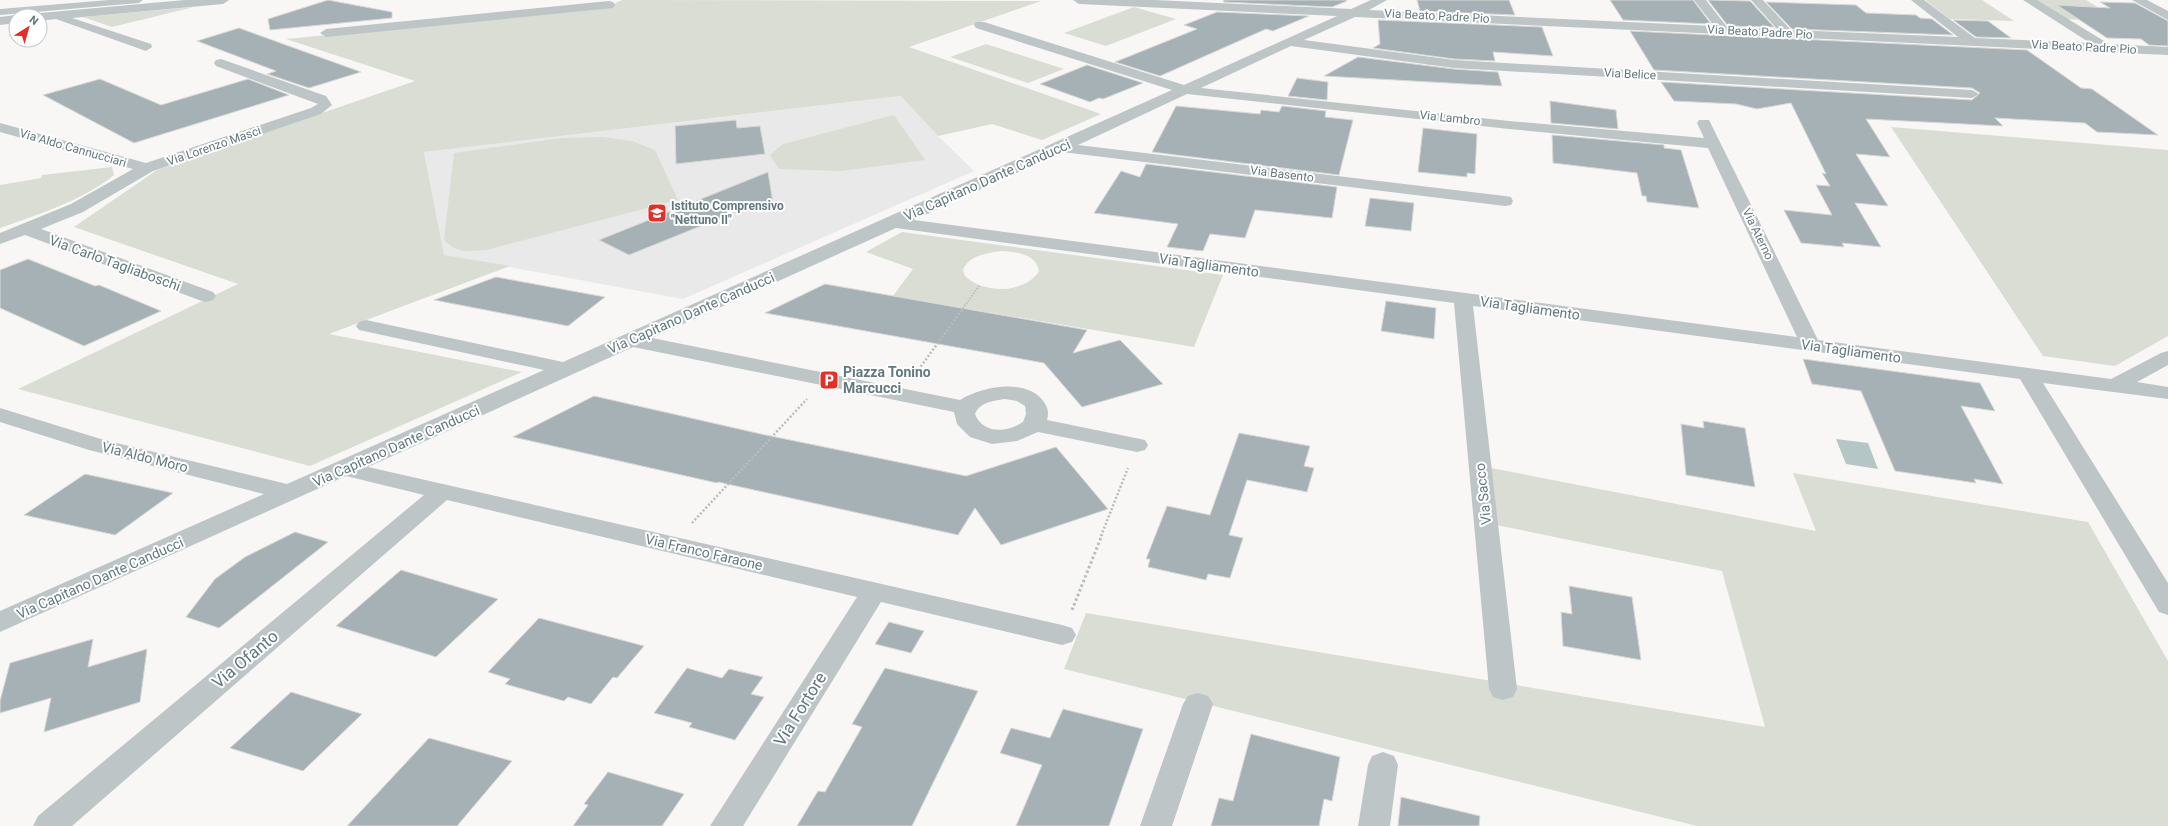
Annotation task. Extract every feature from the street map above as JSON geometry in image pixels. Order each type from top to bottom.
[{"type":"street","points":[[48,14],[223,0]]},
{"type":"street","name":"Via Beato Padre Pio","points":[[1079,0],[2168,51]]},
{"type":"street","name":"Via Capitano Dante Canducci","points":[[0,622],[346,469],[1060,147],[1381,0]]},
{"type":"street","points":[[1700,0],[1723,30]]},
{"type":"street","points":[[1756,0],[1787,33]]},
{"type":"street","points":[[1917,0],[1972,42]]},
{"type":"street","points":[[2029,0],[2106,48]]},
{"type":"street","points":[[2138,0],[2168,16]]},
{"type":"street","points":[[326,33],[467,12],[610,4]]},
{"type":"street","points":[[48,14],[146,47]]},
{"type":"street","name":"Via Lambro","points":[[980,25],[1185,90],[1509,125],[1714,144]]},
{"type":"street","name":"Via Belice","points":[[1289,42],[1454,64],[1972,94]]},
{"type":"street","name":"Via Lorenzo Masci","points":[[0,239],[25,230],[87,203],[147,168],[316,111],[325,105],[324,101],[321,99],[221,63]]},
{"type":"street","name":"Via Aterno","points":[[1704,123],[1811,346]]},
{"type":"street","name":"Via Aldo Cannucciari","points":[[0,127],[147,168]]},
{"type":"street","name":"Via Basento","points":[[1060,147],[1505,201]]},
{"type":"street","name":"Via Tagliamento","points":[[892,222],[2168,393]]},
{"type":"street","name":"Via Carlo Tagliaboschi","points":[[25,230],[206,296]]},
{"type":"street","name":"Via Sacco","points":[[1463,299],[1503,689]]},
{"type":"street","points":[[366,326],[566,369]]},
{"type":"street","points":[[630,340],[966,408]]},
{"type":"street","points":[[2114,386],[2168,357]]},
{"type":"street","points":[[2027,374],[2168,605]]},
{"type":"street","points":[[1005,393],[1016,394],[1034,403],[1038,410],[1038,417],[1034,424],[1026,430],[1015,434],[990,436],[970,428],[964,422],[963,415],[966,408],[981,396],[1005,393]]},
{"type":"street","name":"Via Aldo Moro","points":[[0,415],[111,449],[292,493]]},
{"type":"street","points":[[1034,424],[1137,445]]},
{"type":"street","name":"Via Franco Faraone","points":[[346,469],[1062,635]]},
{"type":"street","name":"Via Ofanto","points":[[49,826],[442,492]]},
{"type":"street","name":"Via Fortore","points":[[726,826],[874,592]]},
{"type":"street","points":[[1156,826],[1198,704]]},
{"type":"street","points":[[1374,826],[1383,765]]},
{"type":"lane","points":[[48,14],[139,0]]},
{"type":"path","points":[[901,394],[979,286]]},
{"type":"path","points":[[672,545],[825,380]]},
{"type":"path","points":[[1062,635],[1137,445]]},
{"type":"shaded area","points":[[622,0],[1041,1],[909,47],[1101,114],[1042,140],[992,124],[938,136],[901,96],[424,152],[444,255],[510,266],[329,334],[522,372],[310,466],[18,389],[238,284],[74,227],[157,170],[415,81],[286,39],[605,8]]},
{"type":"shaded area","points":[[1925,0],[1982,0],[2014,21],[1950,19]]},
{"type":"shaded area","points":[[2034,0],[2086,0],[2122,22],[2064,19]]},
{"type":"shaded area","points":[[194,7],[112,27],[83,17]]},
{"type":"shaded area","points":[[1134,7],[1176,19],[1106,46],[1064,33]]},
{"type":"shaded area","points":[[986,44],[1064,69],[1028,83],[950,57]]},
{"type":"shaded area","name":"Istituto Comprensivo \"Nettuno II\"","points":[[902,96],[938,136],[974,171],[683,299],[444,255],[424,152]]},
{"type":"shaded area","points":[[894,115],[925,160],[841,171],[779,169],[770,155],[783,144]]},
{"type":"shaded area","points":[[1891,127],[2168,150],[2168,336],[2115,366],[2043,356]]},
{"type":"shaded area","points":[[603,137],[632,141],[655,150],[678,200],[486,250],[459,250],[444,240],[454,153],[561,138]]},
{"type":"shaded area","points":[[112,167],[114,175],[102,184],[74,200],[0,228],[0,185],[41,178],[42,175]]},
{"type":"shaded area","points":[[902,232],[1223,275],[1194,347],[893,296],[913,269],[866,252]],"holes":[[[1008,251],[1020,253],[1030,257],[1034,261],[1039,271],[1033,279],[1024,284],[1004,289],[982,286],[965,276],[963,270],[974,258],[990,253]]]},
{"type":"shaded area","points":[[1836,439],[1868,443],[1878,469],[1846,464]]},
{"type":"shaded area","points":[[1491,468],[1816,531],[1793,473],[2088,522],[2168,661],[2168,826],[1697,826],[1064,669],[1086,613],[1765,727],[1722,571],[1496,525]]},
{"type":"building","points":[[328,0],[392,12],[392,18],[270,30],[268,19]]},
{"type":"building","points":[[1224,0],[1347,1],[1332,7],[1223,2]]},
{"type":"building","points":[[1417,0],[1509,0],[1515,15],[1420,11]]},
{"type":"building","points":[[1610,0],[1693,0],[1711,24],[1623,20]]},
{"type":"building","points":[[1708,0],[1750,1],[1774,27],[1728,26]]},
{"type":"building","points":[[1766,2],[1856,5],[1866,13],[1916,15],[1920,18],[1932,19],[1953,35],[1792,29]]},
{"type":"building","points":[[2100,2],[2135,3],[2168,21],[2168,46],[2149,45],[2141,39],[2107,38],[2057,5],[2110,8]]},
{"type":"building","points":[[1217,12],[1309,16],[1273,31],[1266,29],[1160,76],[1115,62],[1197,29],[1184,25]]},
{"type":"building","points":[[1378,20],[1542,27],[1553,56],[1493,52],[1495,61],[1454,59],[1373,48],[1380,44]]},
{"type":"building","points":[[1953,20],[1988,21],[2011,38],[1976,37]]},
{"type":"building","points":[[239,28],[361,72],[309,88],[267,74],[276,71],[197,41]]},
{"type":"building","points":[[1630,31],[2027,50],[2081,88],[2092,89],[2158,135],[2097,132],[2085,123],[1995,118],[2003,126],[1866,119],[1890,157],[1856,154],[1888,206],[1855,203],[1881,247],[1842,243],[1844,247],[1801,243],[1784,210],[1832,215],[1816,185],[1830,186],[1822,173],[1826,174],[1791,103],[1757,109],[1736,104],[1674,101],[1661,82],[1972,100],[1980,93],[1972,88],[1654,70]]},
{"type":"building","points":[[1358,57],[1454,69],[1498,72],[1502,86],[1324,76]]},
{"type":"building","points":[[1087,65],[1143,83],[1103,99],[1099,98],[1090,102],[1040,84]]},
{"type":"building","points":[[1297,78],[1328,82],[1327,100],[1288,96]]},
{"type":"building","points":[[100,79],[161,105],[248,79],[289,95],[134,143],[43,95]]},
{"type":"building","points":[[1550,101],[1616,110],[1618,129],[1551,123]]},
{"type":"building","points":[[1176,106],[1260,114],[1261,110],[1279,112],[1282,106],[1326,111],[1325,117],[1353,120],[1339,175],[1152,152]]},
{"type":"building","points":[[736,120],[737,128],[760,126],[765,154],[676,164],[675,126]]},
{"type":"building","points":[[1423,128],[1477,134],[1475,174],[1467,173],[1467,177],[1418,172]]},
{"type":"building","points":[[1552,135],[1664,145],[1664,148],[1681,150],[1699,208],[1647,202],[1646,196],[1642,196],[1637,173],[1553,163]]},
{"type":"building","points":[[1146,164],[1337,187],[1332,218],[1255,210],[1245,238],[1210,234],[1203,251],[1167,247],[1178,224],[1094,213],[1121,171],[1140,177]]},
{"type":"building","points":[[768,172],[773,203],[748,207],[629,255],[599,240]]},
{"type":"building","points":[[1370,198],[1414,203],[1411,231],[1365,226]]},
{"type":"building","points":[[28,259],[95,286],[99,285],[161,311],[84,346],[0,308],[0,270]]},
{"type":"building","points":[[496,277],[605,297],[568,326],[434,300]]},
{"type":"building","points":[[825,284],[1087,330],[1073,353],[1120,340],[1163,384],[1082,407],[1044,363],[765,313]]},
{"type":"building","points":[[1386,301],[1436,308],[1434,339],[1381,331]]},
{"type":"building","points":[[1803,359],[1980,383],[1995,411],[1961,406],[2003,484],[1974,479],[1976,483],[1895,471],[1861,391],[1812,384]]},
{"type":"building","points":[[594,396],[761,434],[966,476],[1056,447],[1108,509],[1001,545],[975,508],[958,535],[513,437]]},
{"type":"building","points":[[1703,421],[1745,428],[1755,487],[1686,475],[1681,424],[1704,428]]},
{"type":"building","points":[[1239,433],[1310,446],[1304,466],[1314,468],[1307,492],[1247,480],[1229,535],[1243,538],[1230,578],[1208,574],[1206,580],[1148,567],[1150,559],[1146,559],[1167,506],[1210,515]]},
{"type":"building","points":[[85,474],[173,493],[115,535],[24,515]]},
{"type":"building","points":[[295,532],[328,542],[219,628],[186,617],[215,579],[245,557]]},
{"type":"building","points":[[401,570],[498,599],[436,657],[336,626]]},
{"type":"building","points":[[1569,586],[1632,597],[1641,660],[1563,646],[1561,612],[1572,614]]},
{"type":"building","points":[[539,618],[644,646],[617,678],[613,677],[591,704],[568,697],[564,701],[505,684],[510,679],[488,672]]},
{"type":"building","points":[[889,622],[924,631],[911,653],[875,644]]},
{"type":"building","points":[[93,639],[88,667],[147,649],[140,702],[44,732],[51,698],[0,713],[0,701],[10,663]]},
{"type":"building","points":[[687,668],[722,678],[729,669],[763,677],[751,694],[764,697],[735,740],[689,727],[692,723],[654,713]]},
{"type":"building","points":[[885,668],[978,691],[912,826],[797,826],[818,791],[825,792],[862,727],[852,724]]},
{"type":"building","points":[[291,692],[362,714],[303,771],[230,748]]},
{"type":"building","points":[[1063,709],[1143,729],[1109,826],[1016,826],[1042,765],[1000,753],[1011,728],[1050,738]]},
{"type":"building","points":[[1251,734],[1340,757],[1332,801],[1324,799],[1319,826],[1211,826],[1219,798],[1233,801]]},
{"type":"building","points":[[429,738],[512,761],[457,826],[347,826]]},
{"type":"building","points":[[608,772],[684,794],[662,826],[573,826],[588,805],[584,804]]},
{"type":"building","points":[[1401,797],[1480,816],[1479,826],[1398,826]]},
{"type":"place","name":"Istituto Comprensivo \"Nettuno II\"","points":[[657,213]]},
{"type":"place","name":"Piazza Tonino Marcucci","points":[[829,380]]}]
